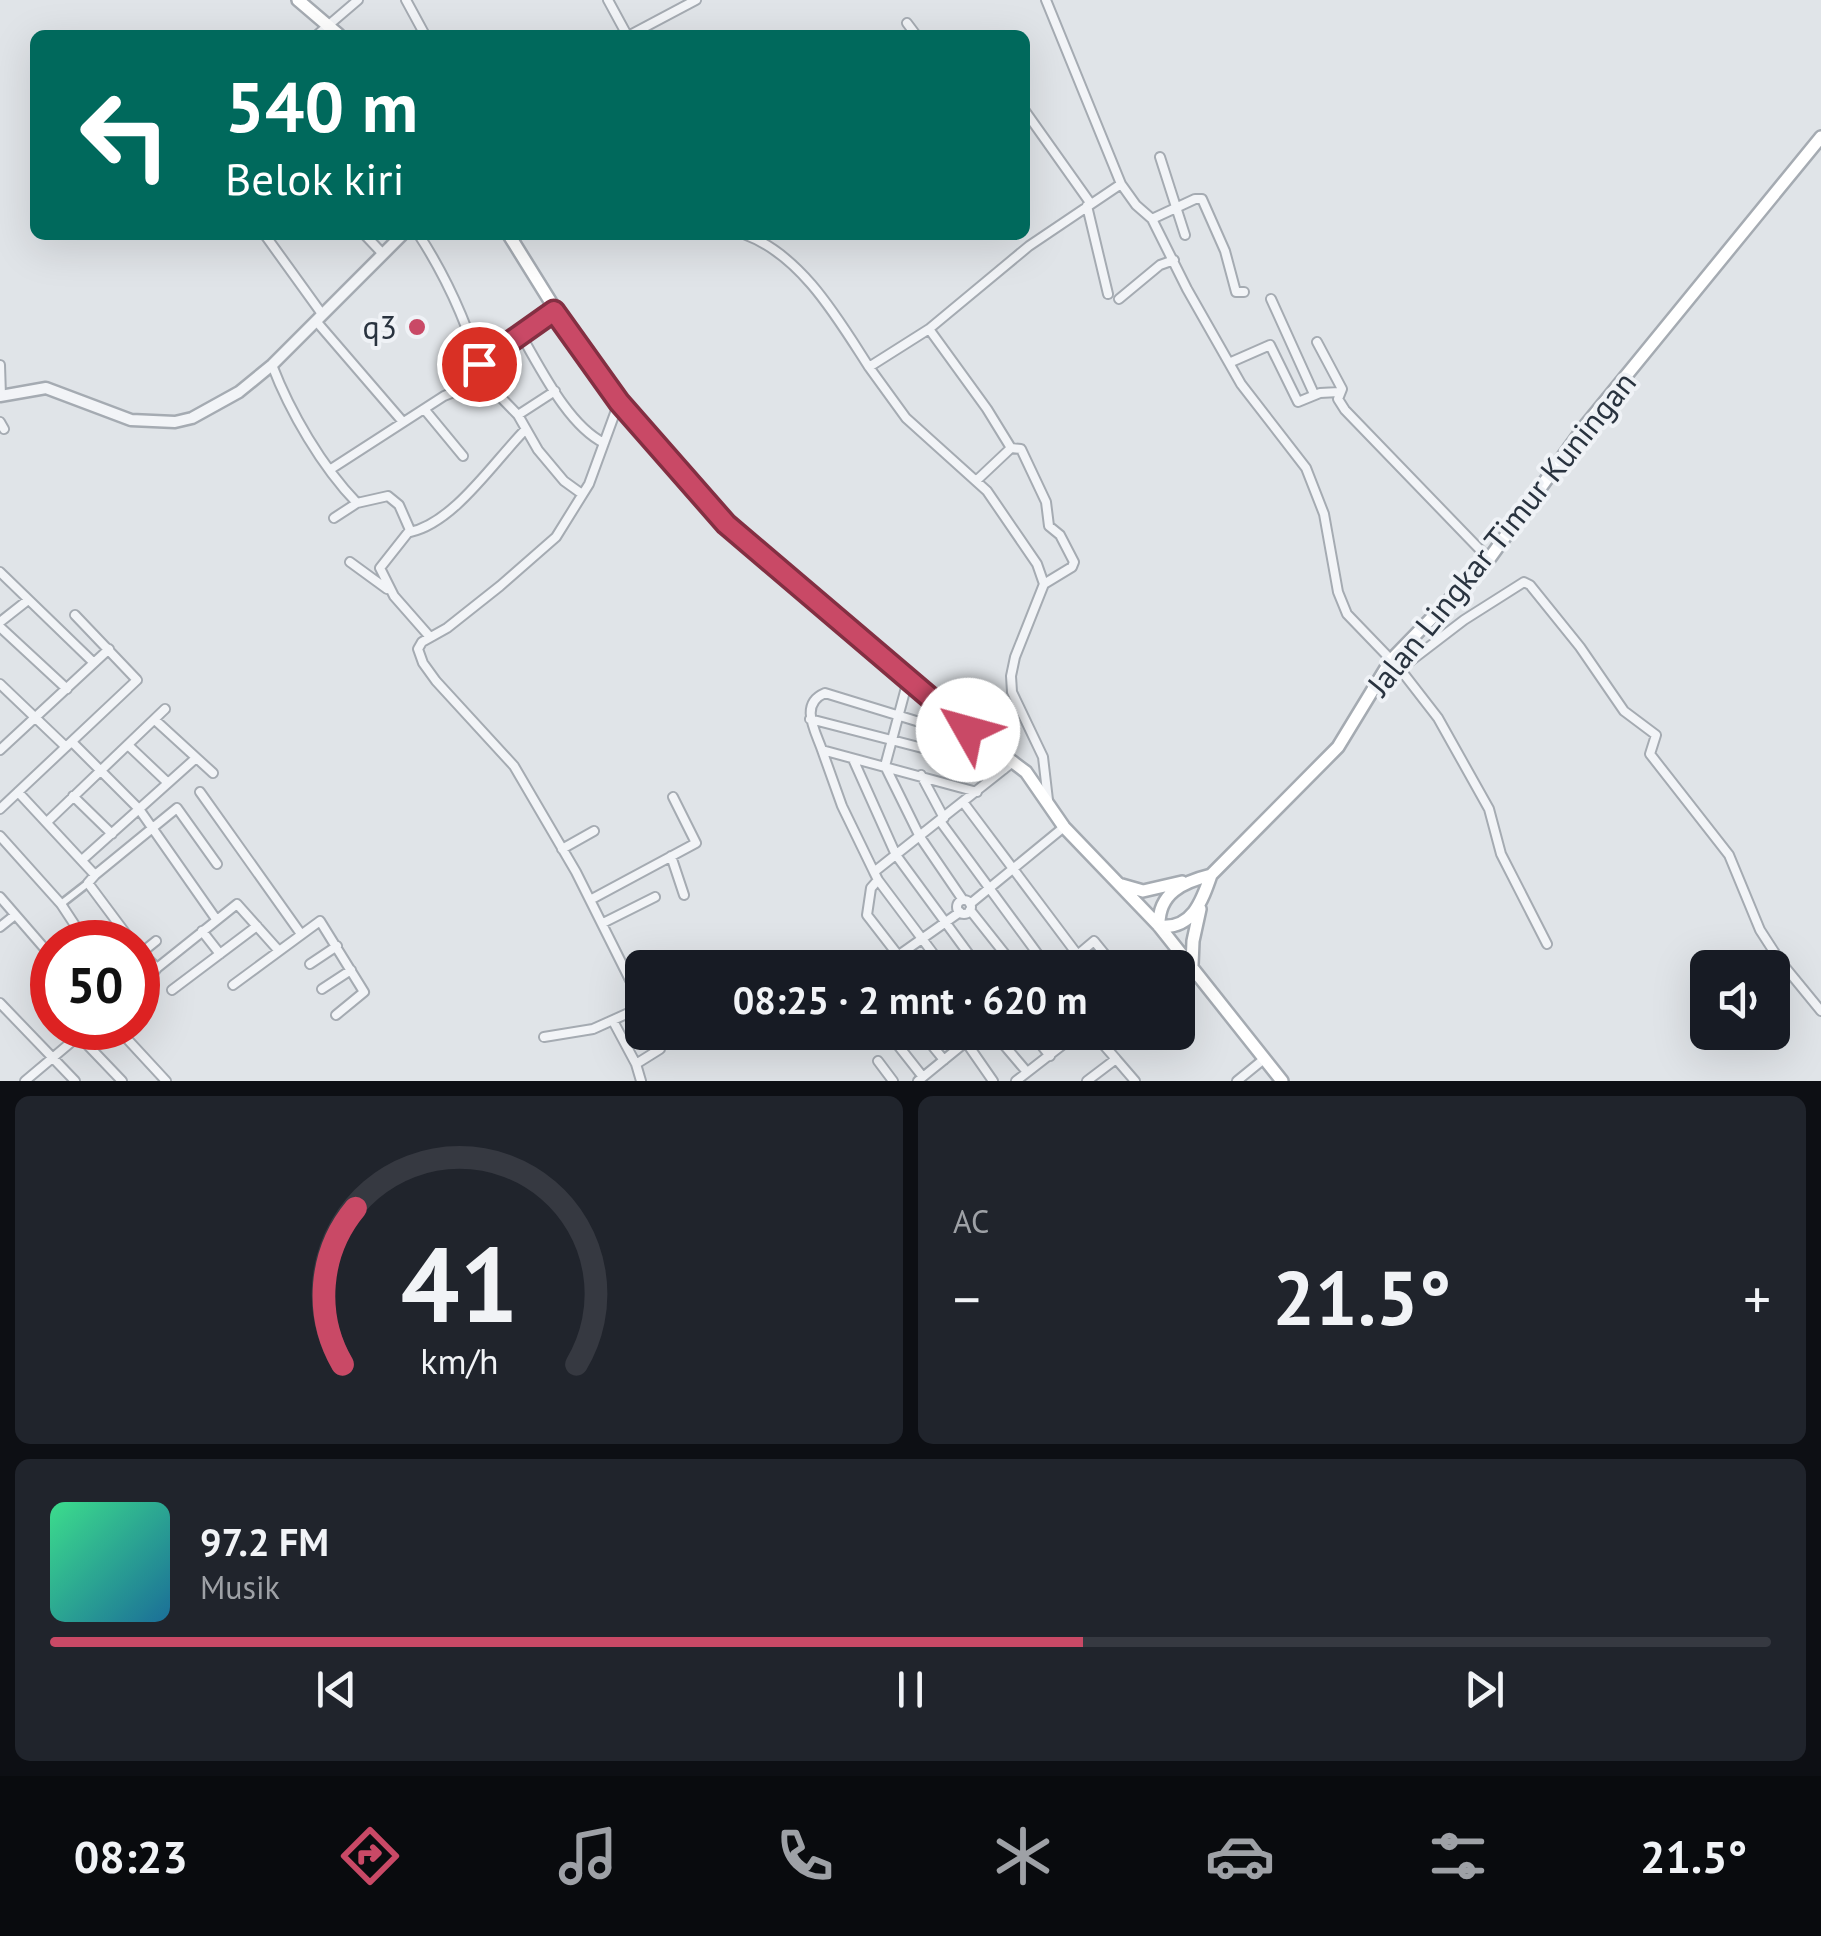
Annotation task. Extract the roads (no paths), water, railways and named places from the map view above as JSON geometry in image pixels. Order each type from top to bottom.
[{"type":"main road","points":[[298,0],[334,30]]},
{"type":"main road","name":"Jalan Lingkar Timur Kuningan","points":[[1192,915],[1211,874],[1338,747],[1395,664],[1489,559],[1584,426],[1821,137]]},
{"type":"main road","points":[[512,240],[554,311],[619,402],[726,524],[1048,800],[1064,828],[1179,950]]},
{"type":"main road","name":"Jalan Lingkar Timur Kuningan","points":[[1170,893],[1190,880],[1211,874]]},
{"type":"main road","points":[[1118,883],[1144,890],[1190,880]]},
{"type":"main road","points":[[1180,892],[1188,897],[1192,915],[1181,925],[1159,926],[1161,905],[1170,893],[1180,892]]},
{"type":"main road","points":[[1192,950],[1204,896]]},
{"type":"main road","points":[[1195,970],[1282,1081]]},
{"type":"street","points":[[322,30],[358,0]]},
{"type":"street","points":[[406,0],[422,30]]},
{"type":"street","points":[[608,0],[625,30]]},
{"type":"street","points":[[638,30],[696,0]]},
{"type":"street","points":[[1046,0],[1121,184],[1152,219],[1241,384],[1306,468],[1324,514],[1338,592],[1347,614],[1395,664],[1438,718],[1489,809],[1501,854],[1547,944]]},
{"type":"street","points":[[907,23],[912,30]]},
{"type":"street","points":[[1030,118],[1089,205],[1108,294]]},
{"type":"street","points":[[1160,157],[1184,235]]},
{"type":"street","points":[[869,367],[929,328],[1029,246],[1121,184]]},
{"type":"street","points":[[1152,219],[1195,199],[1202,200],[1225,251],[1236,292],[1244,292]]},
{"type":"street","points":[[269,240],[319,318],[403,422]]},
{"type":"street","points":[[370,240],[383,254]]},
{"type":"street","points":[[0,366],[0,396],[33,388],[57,391],[131,420],[175,422],[197,416],[272,365],[397,240]]},
{"type":"street","points":[[422,240],[456,298],[484,380],[518,415],[538,450],[582,494]]},
{"type":"street","points":[[758,240],[775,249],[817,292],[906,418],[987,491],[1036,564],[1044,584]]},
{"type":"street","points":[[1119,299],[1160,266],[1174,260]]},
{"type":"street","points":[[1270,298],[1314,394]]},
{"type":"street","points":[[479,364],[554,311]]},
{"type":"street","points":[[929,328],[1012,448],[1020,449],[1046,502],[1048,526],[1060,535],[1074,562],[1072,568],[1044,584],[1014,657],[1011,676],[1012,692],[1042,757],[1048,800]]},
{"type":"street","points":[[521,335],[583,429],[604,444]]},
{"type":"street","points":[[1317,342],[1342,389],[1338,399],[1345,410],[1489,559]]},
{"type":"street","points":[[1229,362],[1270,344],[1298,402],[1314,394],[1339,392]]},
{"type":"street","points":[[272,365],[331,469],[357,503]]},
{"type":"street","points":[[331,469],[444,396],[484,380]]},
{"type":"street","points":[[518,415],[555,391]]},
{"type":"street","points":[[619,402],[567,523],[543,550],[418,649],[423,664],[514,766],[625,969]]},
{"type":"street","points":[[425,410],[464,456]]},
{"type":"street","points":[[391,592],[380,565],[410,532],[434,522],[463,501],[526,429]]},
{"type":"street","points":[[976,481],[1012,448]]},
{"type":"street","points":[[334,518],[357,503],[391,496],[409,522],[410,532]]},
{"type":"street","points":[[350,562],[391,592],[430,637]]},
{"type":"street","points":[[0,573],[94,663]]},
{"type":"street","points":[[1395,664],[1502,593],[1524,582],[1530,585],[1624,711],[1656,735],[1650,754],[1729,855],[1760,930],[1821,1011]]},
{"type":"street","points":[[28,600],[0,624],[67,689]]},
{"type":"street","points":[[0,809],[136,681],[136,676],[76,615]]},
{"type":"street","points":[[0,750],[109,649]]},
{"type":"street","points":[[908,680],[886,766],[920,837],[1002,950]]},
{"type":"street","points":[[0,684],[101,770],[139,810],[216,919]]},
{"type":"street","points":[[930,950],[876,876],[842,806],[810,719],[814,699],[825,693],[942,730],[945,753]]},
{"type":"street","points":[[47,822],[164,710]]},
{"type":"street","points":[[810,719],[1009,765]]},
{"type":"street","points":[[154,720],[213,773]]},
{"type":"street","points":[[129,746],[168,782]]},
{"type":"street","points":[[822,750],[976,792]]},
{"type":"street","points":[[82,860],[196,758]]},
{"type":"street","points":[[853,758],[896,856],[965,950]]},
{"type":"street","points":[[894,950],[867,915],[876,876],[1009,765]]},
{"type":"street","points":[[921,774],[942,819],[1034,950]]},
{"type":"street","points":[[18,792],[82,860],[118,920]]},
{"type":"street","points":[[200,792],[300,934]]},
{"type":"street","points":[[73,796],[112,834]]},
{"type":"street","points":[[590,900],[697,841],[674,796]]},
{"type":"street","points":[[963,802],[1074,950]]},
{"type":"street","points":[[60,904],[175,808],[180,809],[217,864]]},
{"type":"street","points":[[905,950],[960,912],[965,913],[968,905],[1064,828]]},
{"type":"street","points":[[562,849],[594,831]]},
{"type":"street","points":[[0,836],[71,920]]},
{"type":"street","points":[[671,856],[684,895]]},
{"type":"street","points":[[603,923],[654,897]]},
{"type":"street","points":[[0,898],[30,933]]},
{"type":"street","points":[[160,965],[237,904],[278,951]]},
{"type":"street","points":[[0,927],[15,916]]},
{"type":"street","points":[[234,986],[320,921],[363,989],[363,994],[336,1014]]},
{"type":"street","points":[[172,990],[258,926]]},
{"type":"street","points":[[202,930],[220,954]]},
{"type":"street","points":[[1082,950],[1094,940],[1102,950]]},
{"type":"street","points":[[310,964],[337,946]]},
{"type":"street","points":[[322,989],[351,970]]},
{"type":"street","points":[[0,1003],[75,1081]]},
{"type":"street","points":[[544,1037],[584,1031],[625,1015]]},
{"type":"street","points":[[613,1021],[642,1081]]},
{"type":"street","points":[[25,1081],[60,1050]]},
{"type":"street","points":[[92,1050],[122,1081]]},
{"type":"street","points":[[137,1050],[166,1081]]},
{"type":"street","points":[[636,1064],[657,1050]]},
{"type":"street","points":[[901,1050],[920,1079],[956,1050]]},
{"type":"street","points":[[936,1050],[944,1060]]},
{"type":"street","points":[[972,1050],[993,1081]]},
{"type":"street","points":[[1008,1050],[1027,1072]]},
{"type":"street","points":[[1045,1050],[1050,1056]]},
{"type":"street","points":[[1016,1081],[1056,1050]]},
{"type":"street","points":[[1108,1050],[1136,1081]]},
{"type":"street","points":[[1087,1081],[1116,1059]]},
{"type":"street","points":[[1237,1081],[1264,1059]]},
{"type":"street","points":[[878,1061],[893,1081]]},
{"type":"place","name":"q3","points":[[417,327]]}]
